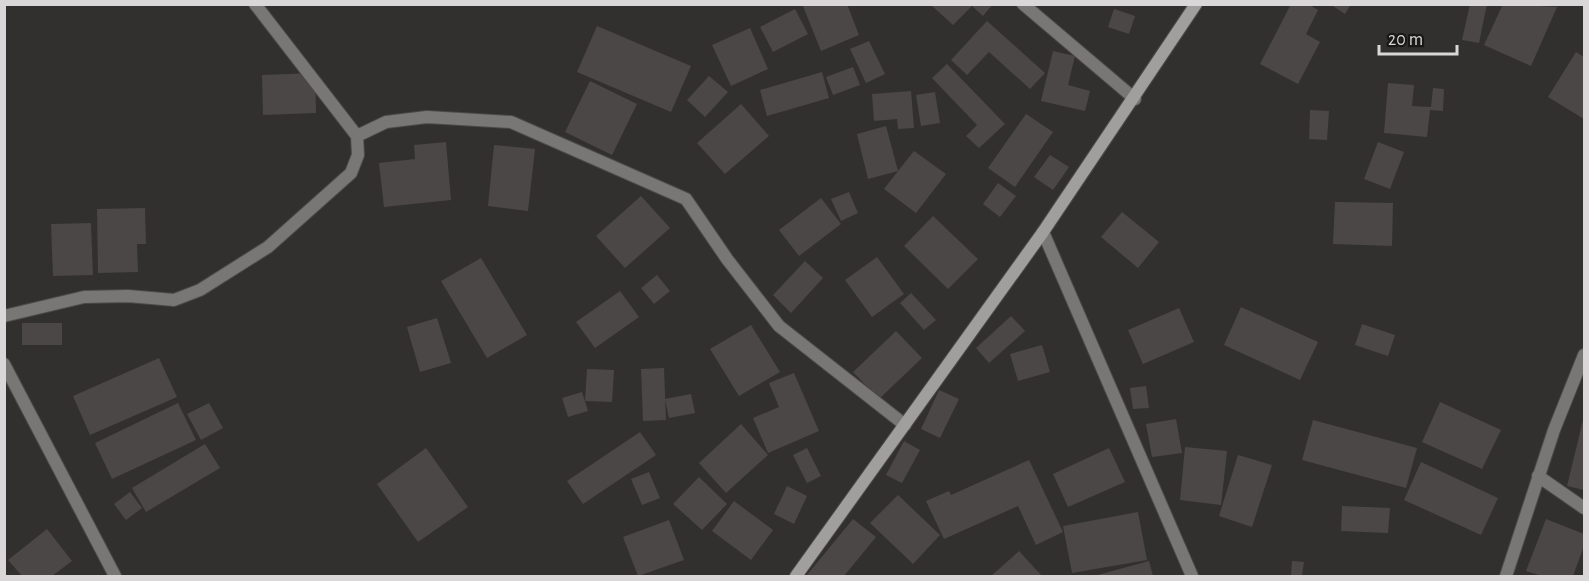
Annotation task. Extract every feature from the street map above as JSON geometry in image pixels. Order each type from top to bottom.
[{"type":"street","points":[[4,316],[84,297],[128,296],[174,300],[200,290],[267,247],[351,173],[358,154],[357,136],[255,4]]},
{"type":"street","points":[[1023,4],[1135,99]]},
{"type":"street","points":[[796,576],[1043,232],[1135,99],[1196,4]]},
{"type":"street","points":[[357,136],[386,122],[427,117],[511,122],[686,200],[727,260],[779,326],[905,425]]},
{"type":"street","points":[[1043,232],[1192,576]]},
{"type":"street","points":[[1506,576],[1554,430],[1584,355]]},
{"type":"street","points":[[4,364],[115,576]]},
{"type":"street","points":[[1538,476],[1584,508]]},
{"type":"building","points":[[807,4],[847,4],[859,35],[821,51],[803,6]]},
{"type":"building","points":[[993,4],[983,16],[972,6],[953,25],[931,5]]},
{"type":"building","points":[[1291,4],[1308,4],[1318,10],[1306,34],[1320,42],[1298,84],[1260,64]]},
{"type":"building","points":[[1330,4],[1351,4],[1345,14]]},
{"type":"building","points":[[1470,4],[1487,4],[1479,43],[1462,40]]},
{"type":"building","points":[[1503,4],[1557,7],[1531,66],[1484,45]]},
{"type":"building","points":[[795,9],[808,34],[773,52],[760,27]]},
{"type":"building","points":[[1114,9],[1135,16],[1129,34],[1108,27]]},
{"type":"building","points":[[987,21],[1045,73],[1030,89],[989,52],[967,75],[951,60]]},
{"type":"building","points":[[597,26],[691,66],[671,112],[577,72]]},
{"type":"building","points":[[750,28],[768,69],[731,86],[712,45]]},
{"type":"building","points":[[869,41],[885,74],[866,83],[850,49]]},
{"type":"building","points":[[1053,51],[1075,56],[1068,85],[1090,91],[1085,111],[1041,101]]},
{"type":"building","points":[[1576,52],[1584,57],[1584,119],[1548,97]]},
{"type":"building","points":[[947,64],[1005,124],[979,148],[966,136],[977,125],[932,78]]},
{"type":"building","points":[[853,67],[860,85],[833,95],[826,77]]},
{"type":"building","points":[[822,72],[829,98],[767,116],[760,90]]},
{"type":"building","points":[[315,73],[316,113],[263,115],[262,75]]},
{"type":"building","points":[[709,76],[728,92],[705,117],[687,100]]},
{"type":"building","points":[[590,81],[637,104],[612,155],[565,132]]},
{"type":"building","points":[[1388,83],[1414,85],[1412,106],[1431,107],[1433,88],[1444,89],[1443,111],[1430,110],[1427,137],[1384,133]]},
{"type":"building","points":[[911,91],[914,128],[898,129],[897,119],[874,121],[872,94]]},
{"type":"building","points":[[935,92],[940,123],[921,126],[916,95]]},
{"type":"building","points":[[741,104],[769,136],[725,174],[697,143]]},
{"type":"building","points":[[1310,110],[1329,111],[1327,140],[1309,139]]},
{"type":"building","points":[[1026,114],[1053,132],[1015,187],[988,168]]},
{"type":"building","points":[[886,126],[898,171],[868,179],[857,134]]},
{"type":"building","points":[[446,142],[451,200],[384,207],[379,163],[415,159],[414,145]]},
{"type":"building","points":[[1378,142],[1404,152],[1390,189],[1364,179]]},
{"type":"building","points":[[494,145],[535,149],[528,211],[488,206]]},
{"type":"building","points":[[914,151],[946,174],[916,213],[884,189]]},
{"type":"building","points":[[1050,155],[1069,167],[1053,190],[1034,177]]},
{"type":"building","points":[[998,183],[1016,196],[1000,217],[983,204]]},
{"type":"building","points":[[849,192],[858,213],[841,221],[831,199]]},
{"type":"building","points":[[641,196],[670,228],[625,268],[596,236]]},
{"type":"building","points":[[821,198],[841,224],[799,256],[779,230]]},
{"type":"building","points":[[1335,202],[1393,203],[1392,246],[1333,244]]},
{"type":"building","points":[[145,208],[146,244],[137,244],[138,272],[98,273],[97,209]]},
{"type":"building","points":[[1122,212],[1159,242],[1138,268],[1101,237]]},
{"type":"building","points":[[933,216],[978,259],[948,289],[904,246]]},
{"type":"building","points":[[91,223],[93,275],[53,276],[51,224]]},
{"type":"building","points":[[877,257],[904,294],[872,317],[845,280]]},
{"type":"building","points":[[481,258],[527,335],[487,358],[441,281]]},
{"type":"building","points":[[805,261],[823,278],[791,313],[773,295]]},
{"type":"building","points":[[657,275],[670,291],[654,304],[641,288]]},
{"type":"building","points":[[620,291],[639,317],[595,348],[576,322]]},
{"type":"building","points":[[911,293],[936,320],[924,330],[900,303]]},
{"type":"building","points":[[1241,307],[1318,342],[1300,380],[1224,345]]},
{"type":"building","points":[[1179,308],[1194,342],[1143,364],[1128,330]]},
{"type":"building","points":[[1011,316],[1025,331],[989,363],[976,348]]},
{"type":"building","points":[[437,318],[451,363],[420,372],[407,327]]},
{"type":"building","points":[[22,323],[62,323],[62,345],[22,345]]},
{"type":"building","points":[[1362,324],[1395,335],[1388,356],[1355,345]]},
{"type":"building","points":[[751,325],[780,372],[739,396],[710,349]]},
{"type":"building","points":[[896,331],[922,358],[879,399],[853,372]]},
{"type":"building","points":[[1042,345],[1050,372],[1018,381],[1010,354]]},
{"type":"building","points":[[159,358],[177,397],[90,435],[73,396]]},
{"type":"building","points":[[664,368],[666,420],[643,421],[641,369]]},
{"type":"building","points":[[587,369],[614,370],[612,402],[585,401]]},
{"type":"building","points":[[794,373],[819,431],[768,453],[753,418],[779,407],[769,383]]},
{"type":"building","points":[[1146,386],[1149,408],[1133,409],[1130,388]]},
{"type":"building","points":[[939,390],[959,399],[940,438],[921,429]]},
{"type":"building","points":[[582,392],[588,411],[568,417],[562,398]]},
{"type":"building","points":[[691,394],[695,413],[669,418],[665,399]]},
{"type":"building","points":[[1440,402],[1501,430],[1482,469],[1422,442]]},
{"type":"building","points":[[178,403],[196,440],[112,479],[95,443]]},
{"type":"building","points":[[209,403],[223,428],[201,440],[187,414]]},
{"type":"building","points":[[1584,416],[1584,490],[1567,486]]},
{"type":"building","points":[[1176,419],[1182,453],[1152,457],[1146,424]]},
{"type":"building","points":[[1313,420],[1417,448],[1406,488],[1302,460]]},
{"type":"building","points":[[741,424],[768,455],[726,493],[699,463]]},
{"type":"building","points":[[640,432],[656,455],[583,504],[567,481]]},
{"type":"building","points":[[904,441],[920,450],[902,483],[886,475]]},
{"type":"building","points":[[205,444],[220,468],[146,512],[132,488]]},
{"type":"building","points":[[1185,447],[1227,451],[1221,505],[1180,500]]},
{"type":"building","points":[[426,448],[468,507],[418,542],[377,484]]},
{"type":"building","points":[[807,448],[821,476],[807,483],[793,455]]},
{"type":"building","points":[[1109,448],[1125,482],[1068,507],[1053,474]]},
{"type":"building","points":[[1238,455],[1272,465],[1252,527],[1219,516]]},
{"type":"building","points":[[1029,460],[1063,532],[1036,545],[1018,506],[944,539],[926,501],[949,491],[951,495]]},
{"type":"building","points":[[1421,462],[1498,498],[1481,535],[1404,500]]},
{"type":"building","points":[[649,472],[660,498],[642,505],[631,479]]},
{"type":"building","points":[[699,477],[727,504],[702,530],[673,504]]},
{"type":"building","points":[[787,486],[807,496],[794,524],[774,514]]},
{"type":"building","points":[[130,492],[142,508],[126,520],[114,504]]},
{"type":"building","points":[[898,495],[940,535],[913,564],[870,523]]},
{"type":"building","points":[[734,501],[773,530],[751,560],[712,531]]},
{"type":"building","points":[[1342,506],[1390,508],[1388,533],[1341,531]]},
{"type":"building","points":[[1138,512],[1147,560],[1072,573],[1063,526]]},
{"type":"building","points":[[853,519],[876,537],[844,576],[806,576]]},
{"type":"building","points":[[1546,519],[1584,534],[1584,546],[1573,576],[1542,576],[1526,571]]},
{"type":"building","points":[[669,520],[684,560],[638,576],[623,537]]},
{"type":"building","points":[[47,529],[72,561],[52,576],[22,576],[8,560]]},
{"type":"building","points":[[1019,551],[1041,575],[991,576]]},
{"type":"building","points":[[1149,561],[1153,576],[1094,576]]},
{"type":"building","points":[[1292,561],[1304,562],[1302,576],[1291,576]]}]
